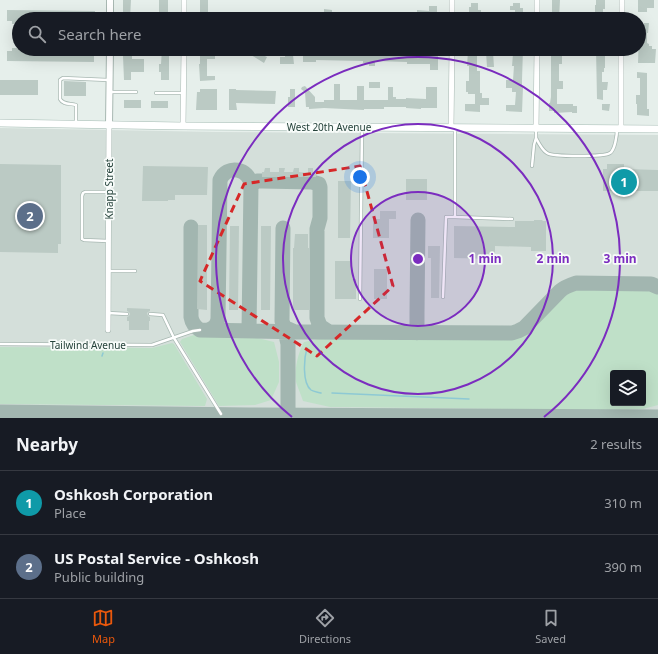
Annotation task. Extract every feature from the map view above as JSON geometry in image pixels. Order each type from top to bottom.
[{"type":"main road","name":"West 20th Avenue","points":[[0,123],[362,128],[658,129]]},
{"type":"street","points":[[110,0],[110,12]]},
{"type":"street","points":[[184,0],[184,12]]},
{"type":"street","points":[[452,0],[452,12]]},
{"type":"street","points":[[537,0],[537,12]]},
{"type":"street","points":[[622,0],[622,12]]},
{"type":"street","name":"Knapp Street","points":[[108,330],[110,56]]},
{"type":"street","points":[[183,126],[184,56]]},
{"type":"street","points":[[452,56],[453,128]]},
{"type":"street","points":[[536,129],[537,56]]},
{"type":"street","points":[[619,129],[621,56]]},
{"type":"lane","points":[[76,124],[76,105],[61,102],[60,80],[63,78],[110,80]]},
{"type":"lane","points":[[110,92],[136,92]]},
{"type":"lane","points":[[156,93],[184,92]]},
{"type":"lane","points":[[360,299],[362,128]]},
{"type":"lane","points":[[453,128],[455,217]]},
{"type":"lane","points":[[532,166],[536,129]]},
{"type":"lane","points":[[536,138],[544,151],[552,155],[571,156],[604,154],[610,153],[612,150],[619,129]]},
{"type":"lane","points":[[109,192],[85,192],[83,194],[82,239],[109,241]]},
{"type":"lane","points":[[443,297],[446,217],[512,219]]},
{"type":"lane","points":[[108,271],[135,271]]},
{"type":"lane","points":[[108,313],[127,314]]},
{"type":"lane","points":[[150,314],[163,315],[174,338],[220,414]]},
{"type":"lane","name":"Tailwind Avenue","points":[[0,344],[147,346],[155,345],[193,331],[200,330]]},
{"type":"highlighted area","points":[[360,166],[393,286],[317,356],[200,281],[244,184]]},
{"type":"shaded area","points":[[0,128],[216,132],[658,135],[658,418],[0,418]]},
{"type":"green space","points":[[575,290],[647,290],[658,294],[658,405],[643,409],[600,410],[330,407],[303,401],[296,382],[298,356],[304,342],[324,338],[348,336],[519,336],[524,333],[561,296],[567,292]]},
{"type":"green space","points":[[194,335],[254,337],[274,342],[279,362],[279,382],[271,400],[255,405],[219,406],[180,342],[182,339]]},
{"type":"green space","points":[[172,343],[207,399],[205,406],[0,404],[0,347],[152,348]]},
{"type":"building","points":[[123,0],[131,0],[130,12],[123,12]]},
{"type":"building","points":[[159,0],[168,0],[168,12],[159,12]]},
{"type":"building","points":[[200,0],[208,0],[208,12],[200,12]]},
{"type":"building","points":[[552,0],[560,0],[559,12],[552,12]]},
{"type":"building","points":[[596,0],[605,0],[605,9],[603,9],[603,12],[595,12]]},
{"type":"building","points":[[638,0],[654,0],[654,8],[647,8],[647,12],[638,12]]},
{"type":"building","points":[[471,3],[478,3],[478,10],[481,10],[481,12],[469,12],[469,7],[471,7]]},
{"type":"building","points":[[513,3],[520,3],[520,8],[523,8],[523,12],[515,12],[515,10],[510,10],[510,6],[513,6]]},
{"type":"building","points":[[429,6],[437,6],[437,12],[417,12],[417,10],[429,11]]},
{"type":"building","points":[[324,9],[332,10],[332,12],[324,12]]},
{"type":"building","points":[[7,10],[95,11],[12,12],[12,21],[7,21]]},
{"type":"building","points":[[646,23],[649,23],[647,43],[649,46],[652,46],[652,49],[656,49],[655,63],[638,63],[638,56],[646,56]]},
{"type":"building","points":[[7,51],[12,51],[12,56],[94,56],[94,62],[7,61]]},
{"type":"building","points":[[123,56],[132,56],[132,59],[144,59],[144,72],[131,72],[131,80],[124,80]]},
{"type":"building","points":[[162,56],[169,56],[169,80],[161,80],[159,64],[161,64]]},
{"type":"building","points":[[200,56],[215,56],[215,59],[207,59],[207,76],[215,76],[215,80],[200,81]]},
{"type":"building","points":[[253,56],[267,57],[264,63]]},
{"type":"building","points":[[293,56],[294,64],[280,64],[280,57]]},
{"type":"building","points":[[303,56],[438,56],[438,70],[430,70],[430,64],[407,64],[407,62],[375,61],[375,66],[369,66],[369,63],[363,63],[363,61],[316,60],[316,62],[303,62]]},
{"type":"building","points":[[468,56],[477,56],[477,71],[480,71],[480,93],[482,93],[482,98],[489,98],[489,105],[480,105],[480,112],[465,111],[465,104],[475,104],[475,94],[468,94],[468,92],[466,92],[466,81],[469,81],[469,66],[467,66]]},
{"type":"building","points":[[486,56],[493,56],[494,67],[487,67]]},
{"type":"building","points":[[513,56],[523,56],[522,112],[506,111],[506,105],[515,105],[516,92],[512,92],[512,88],[506,88],[506,80],[513,80],[514,66],[512,66]]},
{"type":"building","points":[[551,56],[562,56],[562,64],[559,64],[559,81],[563,81],[563,89],[557,89],[557,104],[573,104],[573,106],[577,106],[577,113],[554,113],[554,111],[549,111],[551,97]]},
{"type":"building","points":[[596,56],[605,56],[605,68],[604,72],[602,72],[602,82],[608,82],[607,90],[603,90],[603,100],[597,99]]},
{"type":"building","points":[[637,72],[647,73],[647,109],[649,109],[649,116],[637,115],[636,95],[640,95],[640,78],[637,78]]},
{"type":"building","points":[[0,80],[38,80],[38,95],[0,95]]},
{"type":"building","points":[[64,81],[86,82],[86,96],[64,96]]},
{"type":"building","points":[[369,82],[380,82],[380,88],[369,88]]},
{"type":"building","points":[[334,84],[340,84],[340,100],[357,100],[357,86],[364,86],[364,100],[388,100],[388,87],[393,87],[393,97],[396,97],[396,99],[426,99],[426,87],[437,87],[437,108],[421,109],[384,107],[384,109],[364,110],[324,108],[309,109],[309,107],[306,107],[305,92],[301,89],[302,87],[305,86],[315,97],[315,102],[324,102],[324,100],[334,100]]},
{"type":"building","points":[[200,89],[217,89],[217,110],[196,110],[197,92],[200,92]]},
{"type":"building","points":[[229,89],[276,91],[275,104],[236,103],[237,110],[229,110]]},
{"type":"building","points":[[290,89],[295,89],[295,107],[288,107]]},
{"type":"building","points":[[124,100],[141,100],[141,108],[124,108]]},
{"type":"building","points":[[151,101],[168,101],[168,108],[151,108]]},
{"type":"building","points":[[602,104],[610,104],[609,111],[602,110]]},
{"type":"building","points":[[0,164],[61,165],[61,244],[58,244],[58,253],[0,252]]},
{"type":"building","points":[[607,164],[624,164],[624,169],[658,170],[658,191],[603,191],[603,169],[607,169]]},
{"type":"building","points":[[143,166],[208,167],[207,195],[175,195],[175,200],[142,201]]},
{"type":"building","points":[[265,168],[270,168],[270,172],[279,172],[279,168],[285,168],[284,172],[293,172],[294,168],[299,168],[299,172],[308,173],[308,168],[313,168],[313,173],[316,173],[316,177],[262,177],[262,172],[264,172]]},
{"type":"building","points":[[406,179],[427,179],[427,200],[406,200]]},
{"type":"building","points":[[338,181],[351,181],[350,238],[338,238]]},
{"type":"building","points":[[380,211],[396,211],[396,219],[389,219],[389,238],[373,238],[373,219],[380,219]]},
{"type":"building","points":[[515,221],[546,221],[546,251],[531,251],[531,247],[495,246],[495,259],[454,258],[454,226],[515,227]]},
{"type":"building","points":[[198,225],[207,225],[207,310],[197,309]]},
{"type":"building","points":[[230,226],[239,226],[238,310],[229,310]]},
{"type":"building","points":[[261,226],[271,226],[270,310],[261,310]]},
{"type":"building","points":[[295,234],[308,234],[309,310],[293,310],[293,248]]},
{"type":"building","points":[[428,246],[440,246],[439,298],[431,298],[431,258],[428,258]]},
{"type":"building","points":[[335,261],[352,261],[352,279],[356,279],[356,299],[335,299]]},
{"type":"building","points":[[374,269],[387,269],[387,299],[374,299]]},
{"type":"building","points":[[127,308],[150,309],[147,313],[150,317],[149,330],[129,330],[129,321],[127,321],[127,317],[130,314],[127,311]]},
{"type":"waterway","points":[[307,348],[305,358],[306,382],[311,390],[321,393]]},
{"type":"waterway","points":[[332,393],[469,399]]},
{"type":"taxiway","points":[[208,330],[215,326],[218,319],[220,180],[223,175],[228,172],[237,170],[246,175],[251,185],[249,331]]},
{"type":"taxiway","points":[[251,185],[257,181],[312,182],[319,184],[320,218],[317,229],[317,318],[320,326],[329,332]]},
{"type":"taxiway","points":[[417,333],[418,220]]},
{"type":"taxiway","points":[[191,227],[191,317],[194,325],[200,330],[512,333],[524,328],[562,290],[567,286],[576,283],[651,284],[658,287]]},
{"type":"taxiway","points":[[283,228],[282,321],[284,327],[293,331]]},
{"type":"taxiway","points":[[285,331],[288,344],[288,414]]},
{"type":"taxiway","points":[[0,412],[658,417]]},
{"type":"place","name":"Oshkosh Corporation","points":[[624,182]]},
{"type":"place","name":"US Postal Service - Oshkosh","points":[[30,216]]}]
